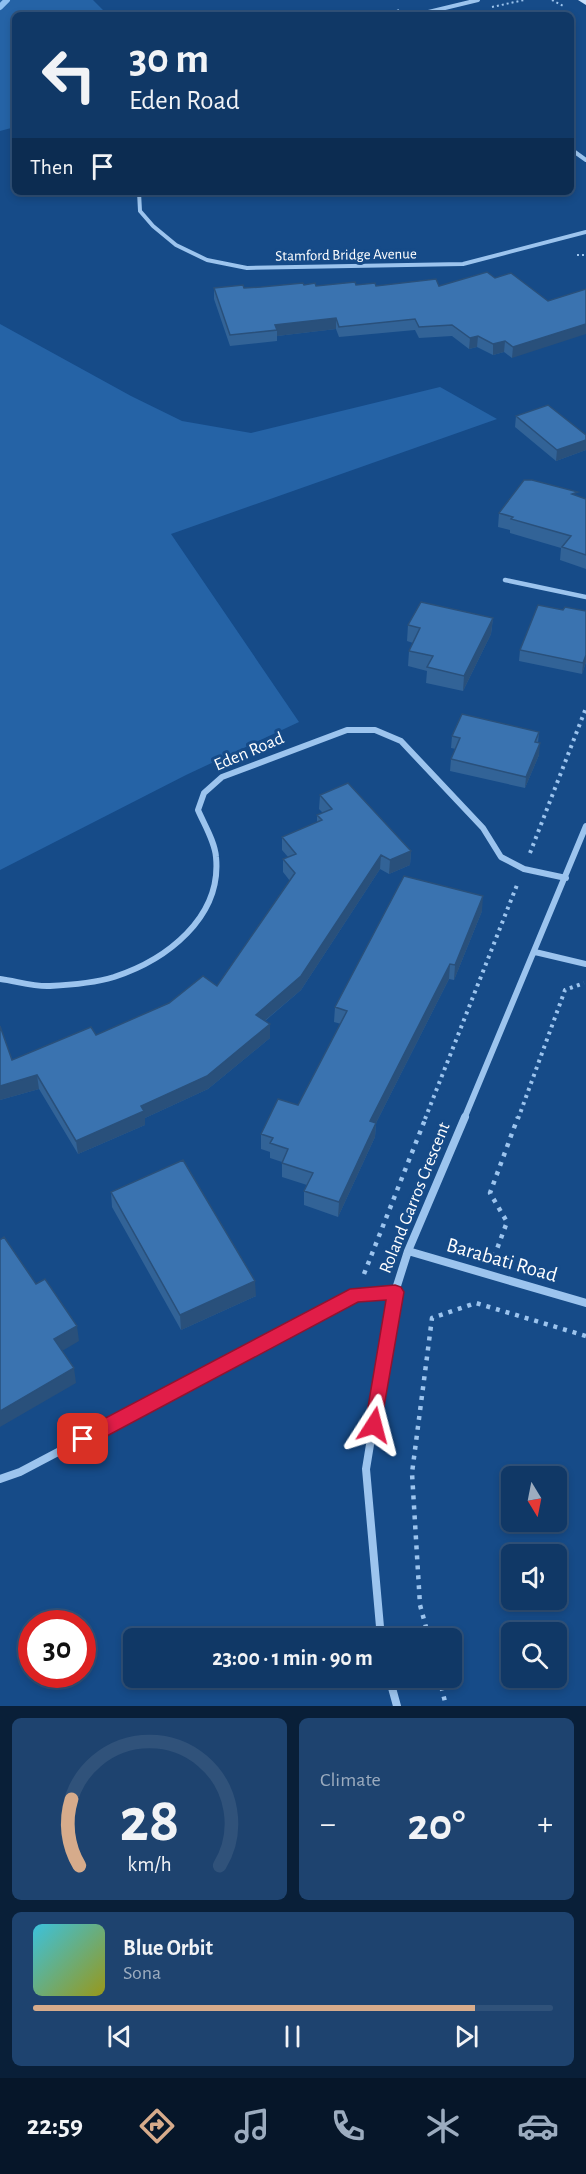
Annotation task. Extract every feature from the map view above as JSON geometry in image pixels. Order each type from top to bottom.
[{"type":"street","points":[[429,12],[478,0]]},
{"type":"street","points":[[580,0],[586,3]]},
{"type":"street","name":"Stamford Bridge Avenue","points":[[139,195],[140,211],[153,226],[176,245],[207,260],[247,268],[463,264],[586,233]]},
{"type":"street","points":[[505,580],[586,597]]},
{"type":"street","name":"Eden Road","points":[[0,979],[47,986],[82,983],[113,977],[165,953],[196,924],[209,904],[216,884],[216,855],[198,810],[204,793],[222,777],[347,730],[375,730],[401,741],[483,828],[501,857],[524,869],[566,878]]},
{"type":"street","name":"Roland Garros Crescent","points":[[379,1628],[366,1469],[395,1292],[408,1251],[586,826]]},
{"type":"street","points":[[535,952],[586,964]]},
{"type":"street","name":"Barabati Road","points":[[408,1251],[586,1303]]},
{"type":"street","points":[[0,1479],[20,1472],[356,1295],[395,1292]]},
{"type":"street","points":[[392,1688],[397,1706]]},
{"type":"path","points":[[577,255],[586,255]]},
{"type":"path","points":[[356,1295],[586,708]]},
{"type":"path","points":[[476,1302],[507,1222],[490,1193],[565,990],[584,984],[586,978]]},
{"type":"path","points":[[426,1628],[420,1605],[412,1473],[432,1318],[476,1302],[586,1336]]},
{"type":"path","points":[[441,1688],[446,1706]]},
{"type":"shaded area","points":[[0,0],[93,0],[105,12],[12,12],[12,128],[0,131]]},
{"type":"shaded area","points":[[0,324],[131,396],[182,421],[251,433],[440,387],[497,419],[171,534],[299,722],[186,775],[0,870]]},
{"type":"building","points":[[487,272],[495,278],[511,273],[548,301],[586,289],[586,324],[513,347],[505,341],[493,344],[478,336],[470,338],[452,325],[419,327],[415,319],[339,327],[336,318],[275,325],[277,330],[230,335],[214,288],[303,283],[304,285],[315,283],[316,286],[355,282],[356,285],[375,283],[376,286],[436,279],[439,286]]},
{"type":"building","points":[[548,405],[586,435],[586,440],[557,450],[516,416]]},
{"type":"building","points":[[524,480],[578,492],[572,494],[586,499],[586,555],[562,547],[571,536],[511,519],[513,517],[499,513]]},
{"type":"building","points":[[421,602],[493,618],[464,676],[427,667],[433,656],[409,651],[420,628],[408,625]]},
{"type":"building","points":[[538,605],[563,610],[565,607],[586,611],[586,655],[583,663],[520,650]]},
{"type":"building","points":[[462,714],[539,732],[535,742],[540,743],[526,777],[451,759],[460,738],[452,736]]},
{"type":"building","points":[[348,783],[411,851],[390,860],[381,855],[301,976],[256,1015],[270,1024],[207,1076],[141,1106],[144,1111],[76,1141],[37,1075],[0,1086],[0,1026],[12,1060],[91,1027],[96,1035],[169,1003],[203,976],[217,986],[295,873],[283,859],[296,854],[282,837],[322,820],[317,815],[332,809],[320,795]]},
{"type":"building","points":[[404,876],[483,896],[455,965],[450,964],[370,1121],[376,1123],[339,1202],[304,1191],[313,1173],[282,1163],[288,1149],[270,1143],[273,1138],[261,1134],[278,1099],[298,1105],[347,1011],[335,1007]]},
{"type":"building","points":[[183,1160],[255,1281],[180,1315],[111,1192]]},
{"type":"building","points":[[4,1237],[36,1284],[45,1279],[77,1326],[54,1339],[74,1368],[0,1411],[0,1240]]},
{"type":"waterway","points":[[0,7],[7,0]]},
{"type":"route","points":[[83,1439],[356,1295],[395,1292],[374,1425]]}]
